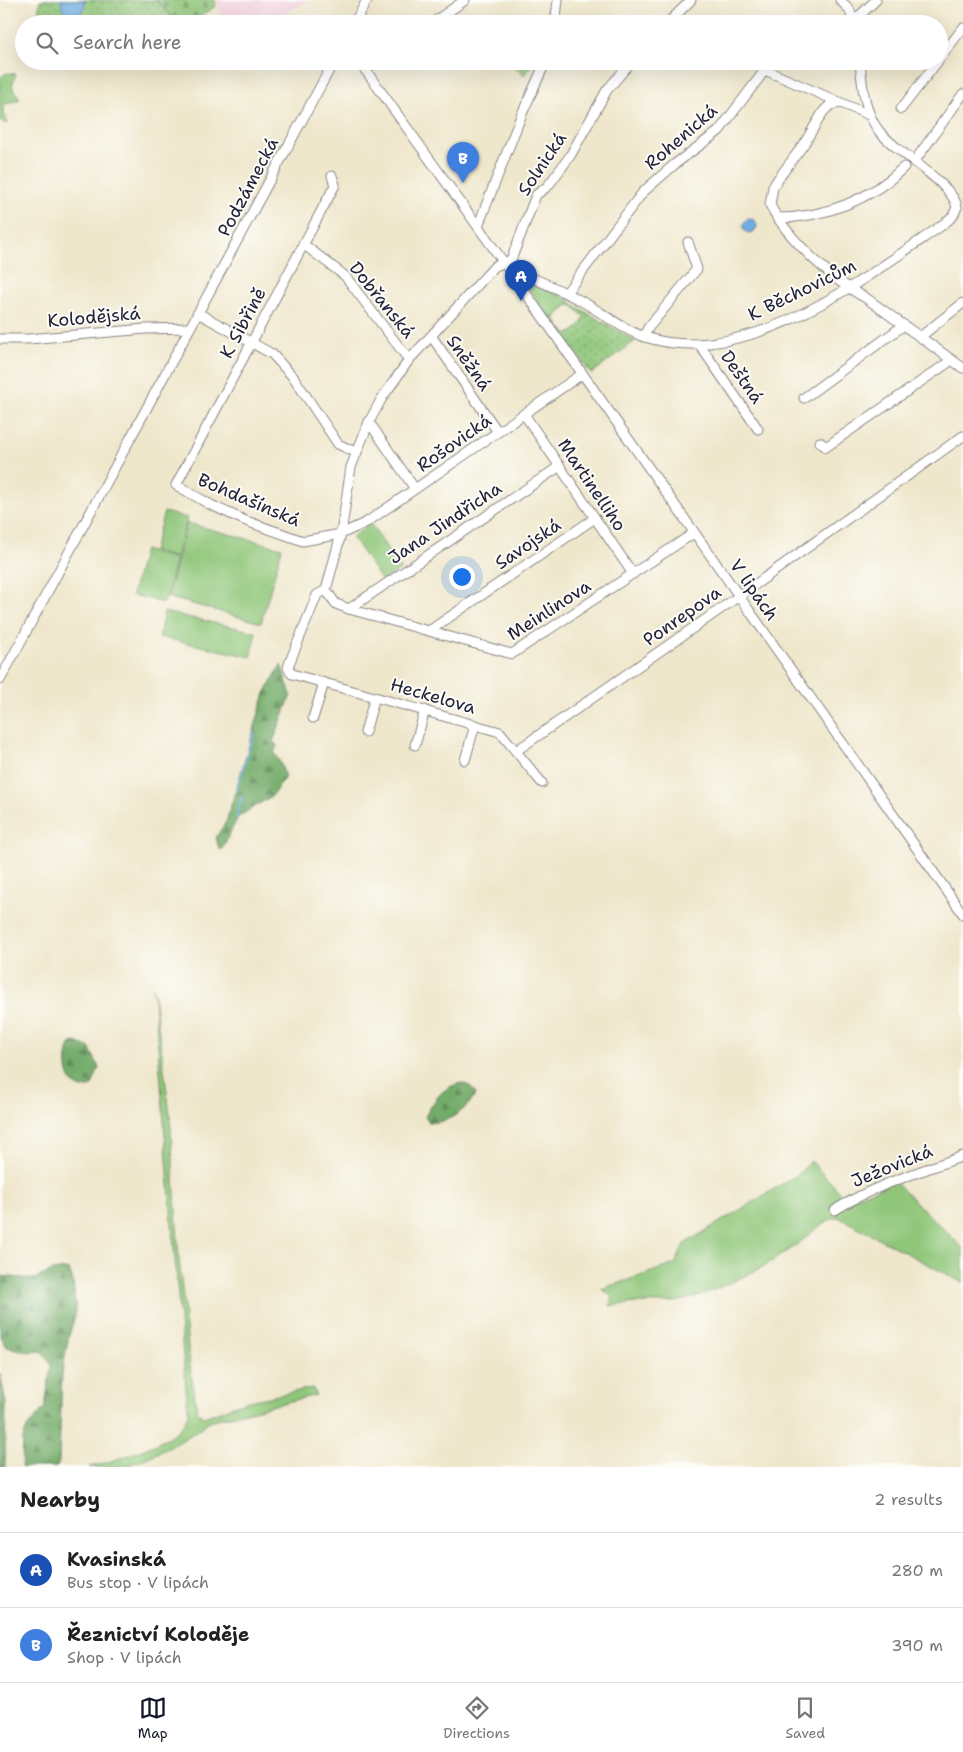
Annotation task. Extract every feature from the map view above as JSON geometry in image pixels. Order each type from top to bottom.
[{"type":"street","points":[[359,15],[367,0]]},
{"type":"street","points":[[444,15],[465,0]]},
{"type":"street","points":[[556,15],[558,0]]},
{"type":"street","points":[[676,15],[691,0]]},
{"type":"street","points":[[840,0],[851,15]]},
{"type":"street","points":[[861,15],[876,0]]},
{"type":"street","points":[[948,47],[963,28]]},
{"type":"street","name":"Podzámecká","points":[[0,680],[329,70]]},
{"type":"street","points":[[365,70],[505,264],[514,272],[514,282],[520,285],[526,282],[528,276],[524,270],[514,272]]},
{"type":"street","points":[[478,226],[520,116],[542,70]]},
{"type":"street","name":"Solnická","points":[[505,264],[511,260],[536,195],[548,186],[565,164],[606,90],[624,70]]},
{"type":"street","name":"Rohenická","points":[[566,293],[643,192],[675,164],[719,131],[765,70],[870,114]]},
{"type":"street","points":[[862,70],[870,114],[878,130],[888,141],[949,192],[961,208]]},
{"type":"street","points":[[901,109],[930,70]]},
{"type":"street","points":[[914,162],[963,94]]},
{"type":"street","points":[[840,103],[830,105],[823,112],[774,187],[770,205],[786,232],[849,289],[866,298],[963,368]]},
{"type":"street","points":[[777,218],[818,213],[850,204],[892,180],[904,167]]},
{"type":"street","name":"K Sibřině","points":[[176,485],[335,184],[332,176]]},
{"type":"street","name":"K Běchovicům","points":[[528,276],[566,293],[644,337],[665,342],[699,344],[743,337],[778,324],[849,289],[941,226],[961,208]]},
{"type":"street","points":[[644,337],[648,328],[696,268],[688,242]]},
{"type":"street","name":"Dobřanská","points":[[303,244],[345,276],[409,360]]},
{"type":"street","points":[[326,590],[340,534],[355,452],[382,398],[409,360],[495,266],[505,264]]},
{"type":"street","name":"V lipách","points":[[520,285],[963,914]]},
{"type":"street","points":[[920,337],[963,303]]},
{"type":"street","points":[[198,313],[252,342],[282,363],[338,444],[355,452]]},
{"type":"street","points":[[804,398],[904,325]]},
{"type":"street","name":"Kolodějská","points":[[0,339],[28,339],[146,329],[190,328]]},
{"type":"street","name":"Sněžná","points":[[432,337],[498,432]]},
{"type":"street","name":"Deštná","points":[[699,344],[758,429]]},
{"type":"street","points":[[820,442],[826,447],[952,360]]},
{"type":"street","name":"Rošovická","points":[[340,534],[364,524],[582,374]]},
{"type":"street","name":"Martinelliho","points":[[524,414],[633,574]]},
{"type":"street","points":[[369,422],[415,489]]},
{"type":"street","name":"Ponrepova","points":[[516,751],[963,436]]},
{"type":"street","name":"Jana Jindřicha","points":[[349,609],[560,466]]},
{"type":"street","name":"Bohdašínská","points":[[176,485],[211,506],[296,539],[303,541],[322,539],[340,534]]},
{"type":"street","name":"Savojská","points":[[429,631],[595,518]]},
{"type":"street","name":"Meinlinova","points":[[326,590],[336,604],[349,609],[508,653],[516,653],[694,533]]},
{"type":"street","name":"Heckelova","points":[[326,590],[316,595],[301,629],[288,668],[292,674],[500,732],[542,783]]},
{"type":"street","points":[[313,718],[324,683]]},
{"type":"street","points":[[365,732],[375,697]]},
{"type":"street","points":[[415,745],[425,710]]},
{"type":"street","points":[[465,760],[475,724]]},
{"type":"street","name":"Ježovická","points":[[835,1210],[852,1199],[898,1179],[963,1156]]},
{"type":"shaded area","points":[[217,0],[309,0],[280,15],[220,15]]},
{"type":"green space","points":[[40,0],[155,0],[171,15],[38,15]]},
{"type":"green space","points":[[155,0],[215,0],[216,6],[202,15],[171,15]]},
{"type":"green space","points":[[518,70],[528,70],[524,75]]},
{"type":"green space","points":[[6,73],[16,74],[12,86],[20,99],[6,104],[3,110],[8,124],[0,121],[0,78]]},
{"type":"green space","points":[[529,281],[571,300],[551,320],[526,284]]},
{"type":"green space","points":[[568,303],[635,341],[591,374],[560,330],[562,328],[567,334],[572,332],[580,325],[584,317],[573,306],[568,305],[555,318],[560,326],[557,329],[551,320]]},
{"type":"green space","points":[[164,512],[187,518],[176,558],[153,551]]},
{"type":"green space","points":[[187,523],[282,548],[261,623],[167,597]]},
{"type":"green space","points":[[370,523],[401,569],[382,581],[352,537]]},
{"type":"green space","points":[[144,550],[176,559],[164,603],[132,595]]},
{"type":"green space","points":[[164,612],[256,632],[251,657],[159,637]]},
{"type":"green space","points":[[281,665],[291,695],[273,742],[277,745],[274,753],[281,764],[285,777],[272,796],[238,817],[222,849],[219,849],[216,837],[226,822],[265,693]]},
{"type":"green space","points":[[153,987],[170,1114],[179,1258],[190,1366],[197,1411],[204,1417],[244,1402],[313,1388],[316,1395],[209,1421],[179,1442],[131,1464],[120,1467],[89,1467],[141,1451],[168,1438],[184,1423],[188,1412]]},
{"type":"green space","points":[[76,1042],[89,1047],[99,1067],[92,1086],[83,1088],[76,1086],[68,1075],[68,1050],[71,1043]]},
{"type":"green space","points":[[461,1083],[470,1086],[476,1093],[473,1099],[456,1115],[443,1121],[429,1122],[425,1117],[439,1095],[454,1085]]},
{"type":"green space","points":[[811,1161],[847,1200],[895,1182],[963,1248],[963,1283],[838,1217],[824,1223],[776,1259],[737,1280],[705,1294],[671,1302],[610,1306],[612,1296],[601,1289],[675,1264],[684,1244],[797,1175]]},
{"type":"green space","points":[[69,1270],[73,1281],[76,1312],[68,1340],[62,1374],[59,1462],[57,1467],[22,1467],[23,1438],[27,1428],[45,1407],[51,1365],[42,1351],[30,1352],[7,1347],[0,1335],[0,1276],[33,1279],[53,1271]]},
{"type":"green space","points":[[0,1373],[6,1403],[5,1467],[0,1467]]},
{"type":"water","points":[[61,0],[85,0],[84,9],[78,14],[71,15],[62,9]]},
{"type":"water","points":[[747,219],[753,219],[757,226],[753,233],[747,233],[743,229],[743,223]]},
{"type":"waterway","points":[[236,791],[254,733]]},
{"type":"waterway","points":[[236,818],[242,796]]},
{"type":"place","name":"Řeznictví Koloděje","points":[[463,183]]},
{"type":"place","name":"Kvasinská","points":[[521,301]]}]
